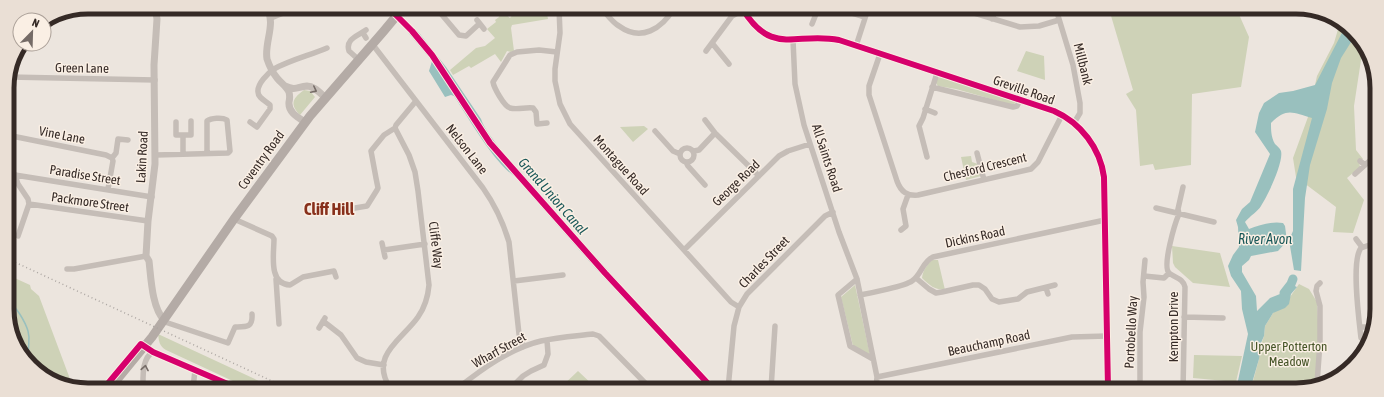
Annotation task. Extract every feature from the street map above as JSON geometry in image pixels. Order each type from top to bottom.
[{"type":"main road","name":"Coventry Road","points":[[116,383],[139,360],[165,318],[305,122],[359,60],[367,36],[394,20],[398,14]]},
{"type":"street","name":"Lakin Road","points":[[156,14],[156,155],[148,221],[146,256],[149,261],[159,315],[165,318]]},
{"type":"street","points":[[269,14],[271,25],[266,52],[268,62],[277,79],[285,86],[292,89],[306,86],[312,87],[326,98]]},
{"type":"street","points":[[270,18],[281,14]]},
{"type":"street","points":[[441,14],[459,35],[466,36],[478,22],[484,29]]},
{"type":"street","name":"Montague Road","points":[[560,14],[560,33],[554,74],[556,92],[563,112],[570,124],[731,302],[739,307]]},
{"type":"street","points":[[607,14],[618,26],[628,31],[641,33],[649,32],[660,26],[668,19],[671,14]]},
{"type":"street","points":[[706,51],[735,14]]},
{"type":"street","name":"Greville Road","points":[[745,14],[750,21],[762,32],[778,39],[792,40],[826,38],[839,40],[1020,100],[1062,115],[1074,123],[1091,142],[1100,160],[1104,182],[1108,383]]},
{"type":"street","points":[[812,24],[816,14]]},
{"type":"street","points":[[855,14],[865,17]]},
{"type":"street","points":[[856,46],[866,14]]},
{"type":"street","points":[[980,14],[1012,26],[1026,28],[1044,25],[1059,20]]},
{"type":"street","points":[[992,19],[994,14]]},
{"type":"street","name":"Millbank","points":[[1057,14],[1073,65],[1080,103],[1080,112],[1074,123]]},
{"type":"street","points":[[359,60],[349,52],[348,44],[351,39],[367,36]]},
{"type":"street","name":"Nelson Lane","points":[[367,36],[483,188],[496,208],[508,242],[514,281],[520,341],[523,348]]},
{"type":"street","name":"All Saints Road","points":[[792,40],[796,84],[804,125],[846,253],[857,279],[877,377],[876,383]]},
{"type":"street","points":[[712,43],[729,64]]},
{"type":"street","points":[[250,122],[257,128],[270,112],[270,105],[260,96],[258,90],[263,80],[272,71],[327,48]]},
{"type":"street","points":[[547,123],[537,124],[536,112],[533,108],[508,107],[493,86],[492,82],[510,55],[516,52],[539,50],[557,52]]},
{"type":"street","points":[[880,54],[869,86],[869,95],[896,181],[900,189],[908,195],[903,209],[906,226],[901,230]]},
{"type":"street","points":[[927,156],[919,128],[937,73]]},
{"type":"street","name":"Green Lane","points":[[15,76],[155,80]]},
{"type":"street","points":[[285,86],[289,93],[289,106],[292,112],[305,122]]},
{"type":"street","name":"Greville Road","points":[[932,87],[1013,107],[1017,106],[1020,100]]},
{"type":"street","points":[[289,102],[301,88]]},
{"type":"street","points":[[343,210],[365,207],[369,204],[378,188],[371,151],[384,135],[396,128],[396,125],[416,101]]},
{"type":"street","points":[[925,109],[935,113]]},
{"type":"street","name":"Chesford Crescent","points":[[908,195],[918,195],[1025,171],[1034,167],[1040,159],[1062,115]]},
{"type":"street","points":[[156,155],[228,153],[230,151],[227,120],[224,118],[209,120],[207,122],[207,153]]},
{"type":"street","points":[[176,122],[176,135],[191,135],[191,120]]},
{"type":"street","points":[[705,120],[715,133],[759,176]]},
{"type":"street","name":"Cliffe Way","points":[[384,365],[388,350],[415,322],[424,306],[427,299],[430,280],[415,172],[409,155],[396,128]]},
{"type":"street","points":[[655,131],[674,151],[680,154],[683,161],[686,162],[705,185]]},
{"type":"street","points":[[680,154],[682,150],[686,148],[690,148],[694,151],[699,150],[715,133]]},
{"type":"street","points":[[183,135],[183,154]]},
{"type":"street","name":"Vine Lane","points":[[14,136],[29,140],[106,155],[112,158]]},
{"type":"street","points":[[108,189],[113,161],[112,158],[116,153],[118,139],[128,140]]},
{"type":"street","name":"George Road","points":[[684,250],[781,155],[810,144]]},
{"type":"street","points":[[686,162],[693,159],[695,153],[694,151]]},
{"type":"street","points":[[977,153],[984,180]]},
{"type":"street","points":[[1360,160],[1365,166]]},
{"type":"street","points":[[1355,174],[1370,161]]},
{"type":"street","points":[[15,175],[19,186],[28,199],[29,204],[18,233]]},
{"type":"street","name":"Paradise Street","points":[[15,175],[152,197]]},
{"type":"street","name":"Kempton Drive","points":[[1183,187],[1178,209],[1179,214],[1168,254],[1167,268],[1169,273],[1184,283],[1184,383]]},
{"type":"street","name":"Packmore Street","points":[[29,204],[148,221]]},
{"type":"street","points":[[1156,208],[1214,222]]},
{"type":"street","name":"Charles Street","points":[[729,383],[734,326],[739,307],[747,294],[767,273],[822,219],[832,212]]},
{"type":"street","points":[[234,220],[272,236],[274,239],[274,272],[276,279],[279,324]]},
{"type":"street","name":"Dickins Road","points":[[916,278],[926,261],[933,257],[1105,220]]},
{"type":"street","points":[[1356,238],[1362,247]]},
{"type":"street","points":[[382,243],[385,257]]},
{"type":"street","points":[[384,250],[425,244]]},
{"type":"street","points":[[1361,338],[1357,296],[1357,257],[1359,250],[1362,247],[1370,245]]},
{"type":"street","points":[[67,269],[74,270],[146,256]]},
{"type":"street","name":"Portobello Way","points":[[1140,383],[1140,332],[1144,297],[1145,260]]},
{"type":"street","points":[[276,279],[290,285],[303,277],[334,271],[336,277]]},
{"type":"street","name":"Kempton Drive","points":[[1144,276],[1164,278],[1169,273]]},
{"type":"street","points":[[514,281],[563,275]]},
{"type":"street","points":[[860,295],[907,284],[916,278],[929,290],[936,293],[979,285],[986,289],[992,300],[999,302],[1018,298],[1027,292],[1047,291],[1055,286]]},
{"type":"street","points":[[857,279],[838,296],[850,346],[873,359]]},
{"type":"street","points":[[1317,380],[1320,342],[1320,306],[1316,292],[1317,286],[1320,283]]},
{"type":"street","points":[[165,318],[228,343],[235,327],[246,327],[250,324],[253,319],[252,314]]},
{"type":"street","points":[[1184,317],[1223,318]]},
{"type":"street","points":[[319,328],[324,320],[341,335],[357,358],[366,362],[384,365],[385,378],[388,383]]},
{"type":"street","points":[[771,383],[775,326]]},
{"type":"street","points":[[1360,327],[1367,327]]},
{"type":"street","name":"Wharf Street","points":[[465,383],[477,374],[523,348],[547,340],[593,334],[597,335],[646,383]]},
{"type":"street","name":"Beauchamp Road","points":[[877,377],[1072,337],[1107,336]]},
{"type":"street","points":[[516,383],[531,371],[544,366],[548,354],[547,340]]},
{"type":"street","points":[[143,383],[144,366],[150,354],[153,352],[225,383]]},
{"type":"street","points":[[194,383],[195,370]]},
{"type":"green space","points":[[500,14],[505,14],[510,18],[513,14],[547,14],[548,19],[512,25],[511,28],[514,51],[507,51],[501,62],[495,54],[471,68],[469,66],[453,75],[450,70],[476,48],[485,46],[495,38],[487,29],[496,22],[495,20],[499,17]]},
{"type":"green space","points":[[1110,14],[1239,14],[1249,37],[1241,87],[1192,94],[1191,165],[1155,170],[1153,164],[1140,166],[1136,110],[1126,94],[1133,90]]},
{"type":"green space","points":[[1339,27],[1352,39],[1362,55],[1354,106],[1356,150],[1363,159],[1359,162],[1360,167],[1347,178],[1364,200],[1353,233],[1333,232],[1336,207],[1296,177],[1293,158],[1308,117],[1317,76],[1334,43]]},
{"type":"green space","points":[[1026,51],[1044,56],[1045,80],[1017,71]]},
{"type":"green space","points":[[941,77],[1015,101],[1015,103],[1014,105],[1009,104],[956,89],[938,86],[936,83],[937,78]]},
{"type":"green space","points":[[304,90],[310,91],[315,97],[300,115],[294,108],[294,101]]},
{"type":"green space","points":[[644,126],[648,129],[633,142],[620,127]]},
{"type":"green space","points":[[971,156],[972,162],[978,164],[981,176],[966,180],[961,157]]},
{"type":"green space","points":[[1172,246],[1220,253],[1230,287],[1193,283],[1175,267],[1173,263]]},
{"type":"green space","points":[[932,260],[938,260],[945,290],[932,287],[922,278],[928,264]]},
{"type":"green space","points":[[14,278],[30,285],[31,289],[39,296],[71,380],[51,373],[43,368],[26,350],[18,333],[15,324]]},
{"type":"green space","name":"Upper Potterton Meadow","points":[[1299,284],[1309,289],[1317,302],[1319,339],[1315,381],[1310,380],[1311,382],[1301,383],[1253,381],[1265,326],[1273,313],[1290,297]]},
{"type":"green space","points":[[855,285],[870,355],[853,346],[841,297]]},
{"type":"green space","points":[[158,334],[263,383],[237,383],[166,350],[159,341]]},
{"type":"green space","points":[[1194,355],[1242,356],[1236,382],[1193,378]]},
{"type":"green space","points":[[578,371],[591,383],[565,383]]},
{"type":"water","name":"Grand Union Canal","points":[[393,14],[398,14],[420,34],[446,67],[481,119],[484,127],[504,154],[601,263],[711,383],[702,383],[596,269],[515,177],[498,161],[454,96],[451,95],[445,97],[429,71],[432,61]]},
{"type":"water","name":"River Avon","points":[[1343,31],[1352,40],[1341,58],[1332,83],[1327,109],[1310,165],[1305,198],[1301,271],[1294,270],[1289,240],[1293,231],[1293,189],[1312,118],[1295,113],[1286,113],[1271,123],[1273,139],[1281,151],[1280,163],[1264,202],[1245,222],[1249,229],[1270,223],[1283,223],[1285,226],[1287,241],[1278,251],[1251,256],[1242,266],[1242,272],[1256,296],[1257,311],[1270,298],[1280,294],[1288,283],[1297,287],[1291,294],[1289,304],[1285,308],[1273,313],[1265,326],[1259,359],[1252,383],[1238,383],[1248,334],[1242,309],[1241,291],[1231,276],[1228,266],[1239,247],[1238,227],[1236,220],[1242,209],[1250,202],[1270,154],[1255,132],[1259,113],[1264,103],[1279,93],[1315,85]]},
{"type":"waterway","name":"River Avon","points":[[1284,293],[1293,279]]},
{"type":"waterway","points":[[14,306],[27,327],[29,336],[29,354]]},
{"type":"railway","points":[[14,262],[276,383]]},
{"type":"cycle path","points":[[395,14],[412,31],[432,55],[490,143],[605,273],[707,383]]},
{"type":"cycle path","points":[[746,14],[753,23],[764,33],[775,38],[824,38],[839,40],[1054,111],[1073,122],[1081,130],[1094,147],[1102,166],[1104,177],[1108,383]]},
{"type":"cycle path","points":[[108,383],[141,344],[153,352],[225,383]]},
{"type":"district","name":"Cliff Hill","points":[[329,209]]}]
